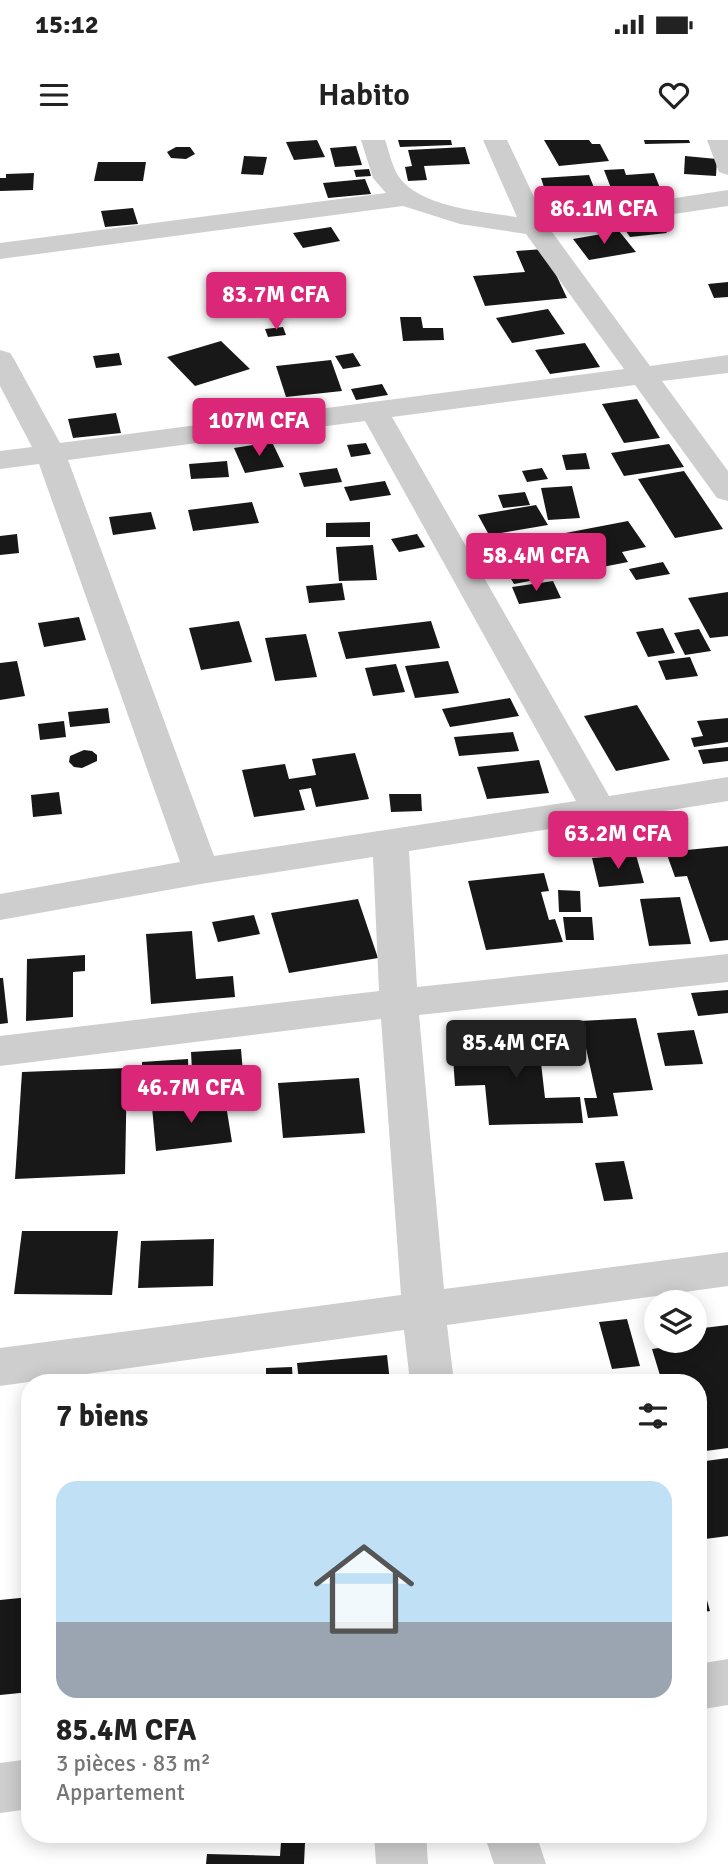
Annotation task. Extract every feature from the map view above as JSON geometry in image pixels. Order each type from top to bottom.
[{"type":"street","points":[[373,140],[386,178],[405,198]]},
{"type":"street","points":[[495,140],[535,227],[728,492]]},
{"type":"street","points":[[719,140],[728,167]]},
{"type":"street","points":[[0,251],[405,198],[460,216],[535,227],[728,198]]},
{"type":"street","points":[[0,359],[51,455],[201,871]]},
{"type":"street","points":[[0,460],[376,412],[641,373],[728,364]]},
{"type":"street","points":[[376,412],[599,810]]},
{"type":"street","points":[[0,907],[201,871],[728,789]]},
{"type":"street","points":[[390,842],[398,1003],[423,1311],[431,1374]]},
{"type":"street","points":[[0,1051],[398,1003],[728,968]]},
{"type":"street","points":[[0,1367],[728,1269]]},
{"type":"street","points":[[707,1686],[728,1682]]},
{"type":"street","points":[[0,1788],[21,1785]]},
{"type":"street","points":[[401,1843],[402,1864]]},
{"type":"street","points":[[513,1843],[520,1864]]},
{"type":"building","points":[[317,140],[325,157],[294,160],[286,142]]},
{"type":"building","points":[[398,140],[451,140],[452,145],[400,147]]},
{"type":"building","points":[[544,140],[589,140],[592,144],[600,144],[609,161],[559,166]]},
{"type":"building","points":[[644,140],[689,140],[690,143],[645,144]]},
{"type":"building","points":[[356,146],[362,165],[335,167],[330,148]]},
{"type":"building","points":[[176,147],[190,147],[195,154],[186,159],[171,158],[167,152]]},
{"type":"building","points":[[465,147],[470,164],[424,166],[427,180],[408,181],[405,167],[412,166],[408,150]]},
{"type":"building","points":[[244,156],[267,157],[263,175],[241,174]]},
{"type":"building","points":[[685,156],[717,159],[716,176],[684,174]]},
{"type":"building","points":[[98,162],[146,162],[143,181],[94,181]]},
{"type":"building","points":[[369,169],[371,176],[356,177],[354,170]]},
{"type":"building","points":[[624,169],[626,175],[654,173],[662,193],[614,196],[604,170]]},
{"type":"building","points":[[34,173],[33,190],[0,191],[0,178],[6,178],[6,174]]},
{"type":"building","points":[[589,175],[595,190],[573,191],[576,199],[548,200],[541,178]]},
{"type":"building","points":[[365,179],[371,194],[328,198],[323,183]]},
{"type":"building","points":[[133,208],[138,224],[105,227],[101,211]]},
{"type":"building","points":[[660,222],[667,233],[630,237],[623,227]]},
{"type":"building","points":[[331,227],[340,241],[303,248],[293,233]]},
{"type":"building","points":[[619,231],[636,252],[589,260],[573,239]]},
{"type":"building","points":[[544,249],[567,298],[485,306],[473,276],[525,272],[516,251]]},
{"type":"building","points":[[728,282],[728,297],[714,298],[708,284]]},
{"type":"building","points":[[548,309],[565,334],[512,343],[496,318]]},
{"type":"building","points":[[400,317],[421,317],[423,328],[443,328],[444,340],[403,341]]},
{"type":"building","points":[[283,327],[286,335],[268,337],[265,329]]},
{"type":"building","points":[[221,341],[250,369],[195,386],[167,357]]},
{"type":"building","points":[[585,343],[600,367],[550,374],[535,350]]},
{"type":"building","points":[[119,353],[122,365],[96,368],[93,356]]},
{"type":"building","points":[[353,353],[361,366],[343,369],[335,356]]},
{"type":"building","points":[[331,360],[342,391],[286,397],[276,366]]},
{"type":"building","points":[[382,384],[388,395],[356,400],[351,389]]},
{"type":"building","points":[[273,398],[280,410],[259,414],[252,401]]},
{"type":"building","points":[[637,399],[660,438],[624,443],[602,404]]},
{"type":"building","points":[[116,413],[121,433],[73,438],[68,419]]},
{"type":"building","points":[[272,442],[284,467],[245,473],[234,448]]},
{"type":"building","points":[[366,443],[371,454],[351,457],[347,445]]},
{"type":"building","points":[[669,444],[684,467],[624,476],[611,453]]},
{"type":"building","points":[[586,453],[590,469],[566,470],[562,455]]},
{"type":"building","points":[[227,461],[229,477],[191,479],[189,464]]},
{"type":"building","points":[[337,468],[342,482],[304,487],[299,473]]},
{"type":"building","points":[[542,468],[548,479],[527,482],[522,471]]},
{"type":"building","points":[[684,471],[723,529],[675,538],[638,479]]},
{"type":"building","points":[[385,481],[391,495],[350,501],[344,487]]},
{"type":"building","points":[[572,486],[580,518],[548,520],[541,488]]},
{"type":"building","points":[[525,492],[530,505],[503,508],[498,495]]},
{"type":"building","points":[[252,502],[259,523],[193,531],[188,510]]},
{"type":"building","points":[[536,505],[548,525],[489,535],[478,515]]},
{"type":"building","points":[[151,512],[156,529],[113,535],[109,517]]},
{"type":"building","points":[[628,521],[646,547],[622,552],[628,562],[592,569],[589,565],[553,572],[556,576],[514,584],[492,547]]},
{"type":"building","points":[[370,522],[370,537],[326,537],[326,523]]},
{"type":"building","points":[[17,534],[19,553],[0,555],[0,536]]},
{"type":"building","points":[[417,534],[425,547],[399,552],[391,539]]},
{"type":"building","points":[[373,545],[377,580],[339,581],[336,547]]},
{"type":"building","points":[[663,562],[670,574],[636,580],[629,569]]},
{"type":"building","points":[[553,581],[561,598],[519,604],[512,587]]},
{"type":"building","points":[[342,583],[345,600],[309,603],[306,586]]},
{"type":"building","points":[[728,592],[728,636],[710,638],[688,598]]},
{"type":"building","points":[[79,617],[86,640],[44,647],[38,623]]},
{"type":"building","points":[[239,621],[252,662],[201,670],[189,628]]},
{"type":"building","points":[[431,621],[440,648],[346,659],[338,632]]},
{"type":"building","points":[[663,628],[675,653],[648,657],[636,632]]},
{"type":"building","points":[[699,629],[711,651],[685,655],[674,633]]},
{"type":"building","points":[[306,634],[317,677],[275,681],[265,638]]},
{"type":"building","points":[[690,657],[698,676],[666,680],[658,661]]},
{"type":"building","points":[[17,661],[25,696],[0,700],[0,663]]},
{"type":"building","points":[[448,661],[459,693],[415,698],[405,666]]},
{"type":"building","points":[[396,664],[405,692],[373,696],[365,668]]},
{"type":"building","points":[[510,698],[519,716],[450,727],[442,709]]},
{"type":"building","points":[[637,705],[670,760],[616,771],[584,716]]},
{"type":"building","points":[[108,708],[110,723],[70,727],[68,712]]},
{"type":"building","points":[[728,718],[728,742],[694,747],[691,738],[703,736],[697,721]]},
{"type":"building","points":[[64,721],[66,737],[40,740],[38,724]]},
{"type":"building","points":[[513,732],[519,751],[459,756],[454,737]]},
{"type":"building","points":[[728,747],[728,761],[703,764],[698,750]]},
{"type":"building","points":[[84,750],[97,755],[97,761],[82,768],[74,767],[69,762],[70,756]]},
{"type":"building","points":[[355,753],[369,799],[316,807],[311,788],[299,790],[305,810],[254,817],[242,770],[285,764],[289,779],[316,775],[312,759]]},
{"type":"building","points":[[539,760],[549,793],[487,799],[477,767]]},
{"type":"building","points":[[59,792],[62,814],[33,817],[31,795]]},
{"type":"building","points":[[389,794],[421,794],[422,811],[391,812]]},
{"type":"building","points":[[728,846],[728,940],[710,942],[687,876],[675,877],[666,852]]},
{"type":"building","points":[[636,855],[644,883],[599,887],[592,858]]},
{"type":"building","points":[[544,873],[549,891],[541,892],[549,920],[555,919],[563,942],[486,950],[468,881]]},
{"type":"building","points":[[558,890],[580,891],[581,912],[559,912]]},
{"type":"building","points":[[680,897],[691,944],[649,946],[640,899]]},
{"type":"building","points":[[358,899],[378,958],[289,973],[271,913]]},
{"type":"building","points":[[254,915],[260,934],[218,942],[212,922]]},
{"type":"building","points":[[563,917],[592,917],[594,940],[566,940]]},
{"type":"building","points":[[192,931],[196,979],[233,976],[235,997],[151,1004],[146,934]]},
{"type":"building","points":[[85,955],[85,971],[73,972],[73,1017],[26,1021],[27,959]]},
{"type":"building","points":[[0,978],[3,978],[8,1023],[0,1024]]},
{"type":"building","points":[[728,990],[728,1013],[698,1016],[691,993]]},
{"type":"building","points":[[636,1018],[653,1090],[613,1093],[618,1116],[588,1118],[584,1098],[597,1098],[580,1021]]},
{"type":"building","points":[[694,1030],[703,1064],[665,1066],[657,1033]]},
{"type":"building","points":[[573,1040],[575,1062],[541,1063],[545,1098],[580,1097],[583,1123],[489,1125],[485,1085],[455,1086],[452,1042]]},
{"type":"building","points":[[241,1049],[244,1085],[193,1089],[191,1052]]},
{"type":"building","points":[[188,1059],[189,1097],[143,1100],[142,1062]]},
{"type":"building","points":[[127,1068],[125,1174],[15,1179],[22,1072]]},
{"type":"building","points":[[359,1078],[365,1133],[283,1138],[278,1083]]},
{"type":"building","points":[[225,1099],[232,1142],[156,1151],[152,1107]]},
{"type":"building","points":[[624,1161],[633,1199],[604,1201],[595,1163]]},
{"type":"building","points":[[22,1231],[118,1231],[112,1295],[14,1294]]},
{"type":"building","points":[[214,1239],[213,1286],[138,1288],[141,1241]]},
{"type":"building","points":[[627,1319],[640,1366],[612,1369],[599,1322]]},
{"type":"building","points":[[728,1325],[728,1448],[707,1451],[707,1374],[660,1374],[653,1353],[707,1353],[707,1328]]},
{"type":"building","points":[[387,1355],[389,1374],[298,1374],[297,1363]]},
{"type":"building","points":[[292,1367],[292,1374],[266,1374],[266,1368]]},
{"type":"building","points":[[728,1458],[728,1536],[707,1539],[707,1461]]},
{"type":"building","points":[[21,1598],[21,1693],[0,1695],[0,1600]]},
{"type":"building","points":[[281,1843],[305,1843],[304,1864],[206,1864],[207,1854],[280,1856]]}]
